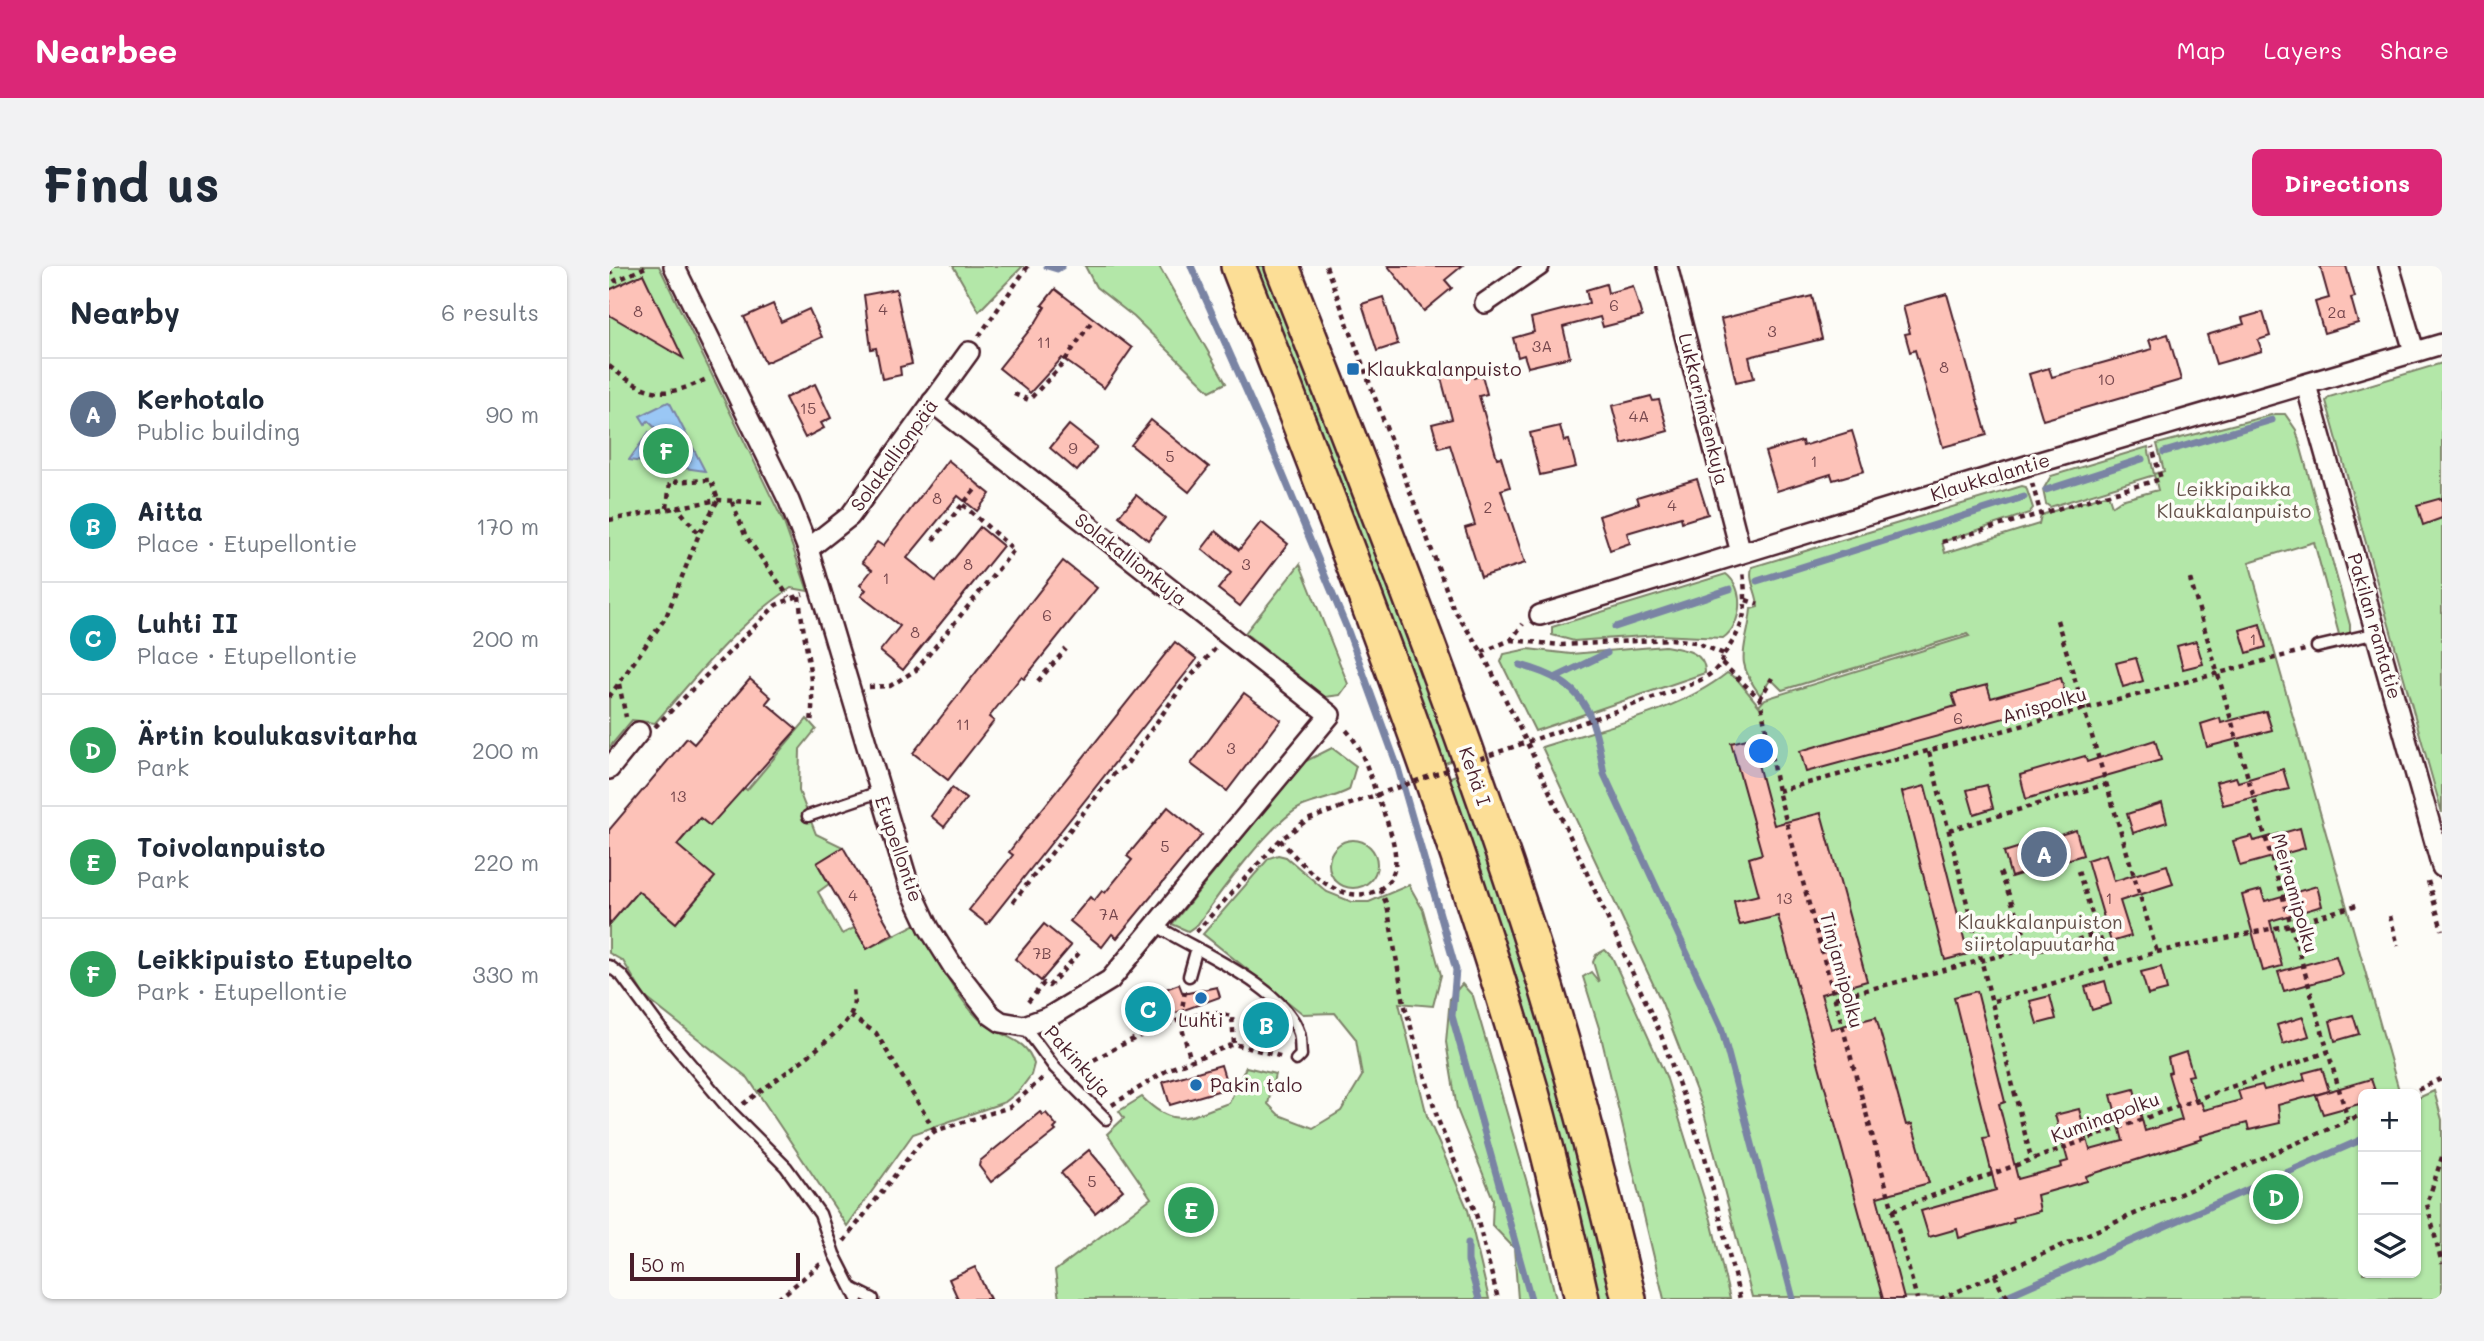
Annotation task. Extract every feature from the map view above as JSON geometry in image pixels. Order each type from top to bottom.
[{"type":"highway","points":[[1238,266],[1370,606],[1494,967],[1554,1177],[1582,1299]]},
{"type":"highway","name":"Kehä I","points":[[1282,266],[1414,605],[1536,954],[1597,1168],[1629,1299]]},
{"type":"street","name":"Etupellontie","points":[[674,266],[726,370],[808,549],[908,883],[929,928],[954,968],[991,1015],[1001,1022],[1024,1026]]},
{"type":"street","points":[[1485,303],[1539,266]]},
{"type":"street","name":"Lukkarimäenkuja","points":[[1667,266],[1741,552]]},
{"type":"street","points":[[2389,266],[2414,352]]},
{"type":"street","name":"Klaukkalantie","points":[[1540,615],[2026,466],[2442,344]]},
{"type":"street","name":"Solakallionpää","points":[[808,549],[850,516],[969,352]]},
{"type":"street","name":"Pakilan rantatie","points":[[2306,384],[2442,867]]},
{"type":"street","name":"Solakallionkuja","points":[[932,402],[1330,715]]},
{"type":"street","points":[[1024,1026],[1049,1017],[1110,980],[1330,715]]},
{"type":"street","points":[[609,769],[639,732]]},
{"type":"lane","points":[[2317,648],[2377,632]]},
{"type":"lane","points":[[808,816],[879,792]]},
{"type":"lane","points":[[1157,926],[1196,951],[1227,964],[1267,992],[1299,1032],[1301,1055],[1296,1060]]},
{"type":"lane","points":[[1189,976],[1196,951]]},
{"type":"lane","points":[[609,967],[622,976],[664,1033],[732,1112],[786,1167],[820,1214],[834,1254],[855,1294],[873,1299]]},
{"type":"lane","name":"Pakinkuja","points":[[1024,1026],[1055,1068],[1107,1119]]},
{"type":"path","points":[[609,270],[617,281],[648,266]]},
{"type":"path","points":[[969,352],[1028,266]]},
{"type":"path","points":[[1326,266],[1454,610],[1482,652],[1530,749],[1661,1035],[1705,1157],[1740,1299]]},
{"type":"path","points":[[1014,394],[1029,400],[1061,366],[1092,321]]},
{"type":"path","points":[[1348,357],[1356,349]]},
{"type":"path","points":[[609,366],[632,384],[676,393],[726,370]]},
{"type":"path","points":[[1942,542],[2161,479],[2147,431]]},
{"type":"path","points":[[1380,439],[1390,441]]},
{"type":"path","points":[[2026,466],[2041,515]]},
{"type":"path","points":[[609,696],[666,617],[699,534],[718,500],[711,480],[670,482],[667,508]]},
{"type":"path","points":[[933,540],[978,486]]},
{"type":"path","points":[[609,520],[718,500],[772,503]]},
{"type":"path","points":[[732,502],[745,535],[789,597]]},
{"type":"path","points":[[866,688],[890,686],[916,670],[1014,550],[963,505]]},
{"type":"path","points":[[677,507],[699,534]]},
{"type":"path","points":[[1183,943],[1200,929],[1280,840],[1307,820],[1705,679],[1722,663],[1724,654],[1741,631],[1746,600],[1741,552]]},
{"type":"path","name":"Meiramipolku","points":[[2190,579],[2348,1121]]},
{"type":"path","points":[[799,595],[803,643],[811,675],[811,723]]},
{"type":"path","points":[[1746,600],[1758,604]]},
{"type":"path","points":[[619,684],[628,722],[639,732],[658,726],[714,664],[776,605]]},
{"type":"path","points":[[1511,640],[1525,622],[1540,615]]},
{"type":"path","points":[[2057,620],[2157,952]]},
{"type":"path","points":[[1013,902],[1114,774],[1127,764],[1183,685],[1227,635]]},
{"type":"path","points":[[1482,652],[1511,640],[1562,645],[1671,639],[1695,642],[1724,654]]},
{"type":"path","name":"Anispolku","points":[[1778,791],[2317,648]]},
{"type":"path","points":[[1038,681],[1066,649]]},
{"type":"path","points":[[1722,663],[1760,699],[1772,678]]},
{"type":"path","name":"Timjamipolku","points":[[1760,699],[1778,791],[1916,1299]]},
{"type":"path","points":[[1280,840],[1335,890],[1351,897],[1362,897],[1380,889],[1395,869],[1387,823],[1352,735],[1330,715]]},
{"type":"path","points":[[1929,752],[1994,1001],[2031,1158]]},
{"type":"path","points":[[1949,830],[2107,784]]},
{"type":"path","points":[[2078,871],[2109,965]]},
{"type":"path","points":[[2000,872],[2030,948]]},
{"type":"path","points":[[1380,889],[1387,905],[1404,1003],[1430,1094],[1476,1214],[1498,1299]]},
{"type":"path","points":[[1994,1001],[2157,952],[2290,925],[2357,905]]},
{"type":"path","points":[[2389,916],[2398,946]]},
{"type":"path","points":[[1835,998],[2030,948],[2050,949],[2097,933]]},
{"type":"path","points":[[1027,1003],[1044,983],[1049,986],[1079,953]]},
{"type":"path","points":[[1189,976],[1180,1021],[1191,1061]]},
{"type":"path","points":[[732,1112],[814,1051],[850,1016],[855,1001],[853,988]]},
{"type":"path","points":[[1065,1077],[1100,1056],[1180,1021],[1210,1013],[1232,1016],[1234,1044]]},
{"type":"path","points":[[850,1016],[876,1032],[935,1131]]},
{"type":"path","points":[[1098,1111],[1169,1069],[1234,1044],[1296,1060]]},
{"type":"path","name":"Kuminapolku","points":[[1893,1210],[2327,1052]]},
{"type":"path","points":[[778,1299],[834,1254],[919,1144],[935,1131],[1010,1107],[1055,1068]]},
{"type":"path","points":[[2420,1089],[2441,1079]]},
{"type":"path","points":[[1940,1299],[2358,1116]]},
{"type":"path","points":[[2442,1157],[2427,1203],[2442,1264]]},
{"type":"path","points":[[1995,1275],[2000,1287],[2010,1299]]},
{"type":"green space","points":[[609,266],[659,266],[784,523],[808,591],[791,588],[772,602],[736,633],[655,723],[632,720],[609,748]]},
{"type":"green space","points":[[953,266],[1023,266],[979,311]]},
{"type":"green space","points":[[1085,266],[1159,266],[1226,383],[1210,391],[1134,317],[1096,287]]},
{"type":"green space","points":[[1255,266],[1267,266],[1453,760],[1443,764]]},
{"type":"green space","points":[[2442,363],[2442,813],[2326,401],[2329,397]]},
{"type":"green space","name":"Klaukkalanpuiston siirtolapuutarha","points":[[2275,414],[2285,414],[2296,430],[2350,633],[2340,638],[2314,542],[2249,562],[2399,1089],[2358,1089],[2358,1278],[2421,1278],[2421,1097],[2434,1091],[2442,1120],[2442,1299],[1752,1297],[1703,1109],[1662,1003],[1542,747],[1662,709],[1707,687],[1727,673],[1737,679],[1759,706],[1765,699],[1969,636],[1967,634],[1782,690],[1771,679],[1760,695],[1746,671],[1743,654],[1751,609],[1758,607],[1751,578],[1752,567],[2022,486],[2026,487],[2033,508],[2029,513],[1942,542],[1945,553],[2039,524],[2041,515],[2108,494],[2112,506],[2121,500],[2158,490],[2154,475],[2050,507],[2046,504],[2043,490],[2051,476],[2148,447],[2154,474],[2164,471],[2157,444]]},
{"type":"green space","points":[[1300,564],[1348,684],[1340,695],[1325,697],[1245,633]]},
{"type":"green space","points":[[1726,574],[1736,588],[1739,606],[1735,624],[1723,638],[1658,635],[1574,641],[1552,635],[1552,627]]},
{"type":"green space","points":[[1665,646],[1692,652],[1702,660],[1705,673],[1535,731],[1501,662],[1504,654],[1528,649],[1571,654]]},
{"type":"green space","points":[[807,719],[816,729],[800,749],[799,791],[816,834],[843,847],[817,863],[829,884],[818,892],[842,934],[854,928],[867,949],[916,924],[968,1007],[989,1027],[1022,1045],[1034,1064],[1031,1075],[1019,1091],[1005,1102],[913,1134],[847,1226],[748,1078],[645,997],[623,961],[609,953],[609,925],[638,891],[714,877],[677,845],[733,779],[747,790]]},
{"type":"green space","points":[[1332,748],[1356,766],[1349,790],[1291,813],[1262,841],[1198,924],[1188,931],[1172,924],[1304,762]]},
{"type":"green space","points":[[1458,774],[1521,959],[1583,1172],[1613,1299],[1599,1299],[1543,1067],[1512,963],[1448,778]]},
{"type":"green space","points":[[1353,840],[1370,847],[1377,864],[1370,881],[1353,888],[1336,881],[1329,864],[1336,847]]},
{"type":"green space","points":[[1278,855],[1286,857],[1327,892],[1352,902],[1369,902],[1409,885],[1423,910],[1441,975],[1433,1006],[1399,1003],[1427,1116],[1468,1210],[1489,1299],[1059,1299],[1055,1271],[1151,1198],[1107,1134],[1124,1118],[1119,1111],[1142,1097],[1164,1114],[1183,1118],[1192,1116],[1229,1103],[1246,1067],[1275,1074],[1268,1104],[1279,1115],[1313,1128],[1341,1111],[1362,1076],[1356,1039],[1335,1013],[1303,1014],[1203,934],[1269,858]]},
{"type":"green space","points":[[1605,950],[1612,957],[1666,1076],[1711,1220],[1730,1299],[1664,1299],[1599,1028],[1583,977],[1591,972],[1599,982],[1593,962],[1596,955]]},
{"type":"green space","points":[[1462,984],[1473,996],[1534,1207],[1556,1299],[1518,1299],[1514,1248],[1492,1225],[1493,1199],[1457,1109],[1446,1042],[1450,998]]},
{"type":"water","points":[[668,402],[705,471],[629,460],[649,432],[691,462],[648,421],[645,424],[640,416]]},
{"type":"building","points":[[1388,266],[1462,266],[1445,280],[1452,288],[1424,311]]},
{"type":"building","points":[[2320,266],[2346,266],[2355,297],[2351,298],[2358,323],[2324,333],[2315,302],[2329,298]]},
{"type":"building","points":[[643,274],[683,358],[609,315],[609,290]]},
{"type":"building","points":[[1606,284],[1608,293],[1633,286],[1642,317],[1603,327],[1600,317],[1563,327],[1570,357],[1528,367],[1524,355],[1518,357],[1513,338],[1534,332],[1531,318],[1589,303],[1586,290]]},
{"type":"building","points":[[896,289],[912,364],[900,367],[901,375],[882,379],[876,348],[871,349],[864,295]]},
{"type":"building","points":[[1055,289],[1132,348],[1104,388],[1062,358],[1030,393],[999,368],[1036,322],[1045,307],[1042,305]]},
{"type":"building","points":[[1947,294],[1987,435],[1943,447],[1915,350],[1910,352],[1905,334],[1910,333],[1903,306]]},
{"type":"building","points":[[1812,296],[1822,339],[1749,357],[1754,378],[1736,382],[1721,319]]},
{"type":"building","points":[[1383,297],[1398,344],[1377,351],[1362,304]]},
{"type":"building","points":[[773,304],[781,322],[809,309],[822,337],[765,363],[744,317]]},
{"type":"building","points":[[2263,312],[2270,336],[2258,340],[2262,351],[2216,364],[2207,335],[2244,324],[2242,318]]},
{"type":"building","points":[[2168,334],[2181,380],[2043,420],[2029,374],[2049,368],[2052,377],[2152,349],[2149,340]]},
{"type":"building","points":[[1471,366],[1474,378],[1482,375],[1487,394],[1479,396],[1497,458],[1501,457],[1510,487],[1501,490],[1525,563],[1481,577],[1465,528],[1475,525],[1450,445],[1439,448],[1432,424],[1452,419],[1440,374]]},
{"type":"building","points":[[815,384],[831,418],[821,423],[824,428],[805,438],[785,398]]},
{"type":"building","points":[[1651,396],[1653,401],[1659,400],[1668,431],[1622,444],[1612,406]]},
{"type":"building","points":[[1151,420],[1209,467],[1189,492],[1131,445]]},
{"type":"building","points":[[1069,425],[1097,447],[1077,471],[1050,448]]},
{"type":"building","points":[[1560,426],[1564,441],[1569,440],[1576,467],[1540,475],[1530,433]]},
{"type":"building","points":[[1852,431],[1864,471],[1833,480],[1831,474],[1777,491],[1765,452],[1802,441],[1803,446]]},
{"type":"building","points":[[948,460],[990,494],[977,511],[958,496],[907,558],[936,581],[980,527],[1003,546],[903,670],[880,651],[900,626],[861,596],[866,590],[860,585],[872,570],[862,562],[877,542],[883,546]]},
{"type":"building","points":[[1697,479],[1708,514],[1682,522],[1681,517],[1627,533],[1630,543],[1610,550],[1599,516],[1639,503],[1637,497]]},
{"type":"building","points":[[1136,495],[1165,518],[1148,540],[1119,516]]},
{"type":"building","points":[[2442,498],[2442,518],[2423,525],[2417,505]]},
{"type":"building","points":[[1261,522],[1288,544],[1240,606],[1218,589],[1231,573],[1202,549],[1216,531],[1239,550]]},
{"type":"building","points":[[1063,561],[1097,588],[1024,679],[1021,677],[989,717],[994,721],[948,780],[913,753]]},
{"type":"building","points":[[2260,624],[2266,647],[2247,653],[2240,630]]},
{"type":"building","points":[[2196,641],[2203,664],[2183,669],[2177,646]]},
{"type":"building","points":[[1175,642],[1197,659],[987,924],[969,910],[1013,855],[1009,852],[1024,832]]},
{"type":"building","points":[[2136,658],[2143,681],[2123,687],[2116,663]]},
{"type":"building","points":[[2061,678],[2067,701],[1806,772],[1800,751],[1956,706],[1952,694],[1987,685],[1991,698]]},
{"type":"building","points":[[750,679],[771,697],[766,703],[797,729],[710,826],[700,818],[677,845],[715,877],[676,923],[638,891],[609,925],[609,830],[687,738],[694,744]]},
{"type":"building","points":[[1244,693],[1281,720],[1227,791],[1191,764]]},
{"type":"building","points":[[2266,711],[2272,730],[2207,747],[2201,724],[2220,718],[2221,723]]},
{"type":"building","points":[[1751,738],[1774,825],[1821,813],[1867,981],[1821,994],[1831,1029],[1876,1017],[1906,1125],[1912,1124],[1929,1183],[1877,1197],[1904,1299],[1883,1299],[1778,916],[1740,925],[1737,917],[1734,901],[1759,895],[1749,858],[1762,854],[1731,743]]},
{"type":"building","points":[[2155,740],[2161,760],[2026,799],[2020,775],[2085,756],[2087,762]]},
{"type":"building","points":[[2283,769],[2289,789],[2223,805],[2216,782],[2236,777],[2238,782]]},
{"type":"building","points":[[1987,785],[1993,808],[1974,814],[1967,790]]},
{"type":"building","points":[[1925,786],[1968,954],[1945,960],[1902,792]]},
{"type":"building","points":[[952,788],[966,799],[944,827],[931,816]]},
{"type":"building","points":[[2162,803],[2167,822],[2133,833],[2127,814]]},
{"type":"building","points":[[1168,807],[1202,835],[1117,938],[1112,934],[1102,947],[1070,921],[1090,897],[1094,901],[1102,891],[1105,893],[1132,860],[1127,856]]},
{"type":"building","points":[[2300,828],[2305,848],[2240,866],[2233,841],[2252,836],[2254,841]]},
{"type":"building","points":[[2076,830],[2083,855],[2011,877],[2004,852]]},
{"type":"building","points":[[843,847],[893,934],[867,949],[817,863]]},
{"type":"building","points":[[2106,854],[2114,881],[2167,865],[2173,884],[2120,901],[2131,936],[2111,942],[2087,860]]},
{"type":"building","points":[[2317,886],[2322,906],[2270,921],[2282,966],[2263,971],[2242,895],[2261,890],[2265,901]]},
{"type":"building","points":[[1044,924],[1071,946],[1041,981],[1015,959]]},
{"type":"building","points":[[2336,956],[2342,975],[2284,991],[2278,972]]},
{"type":"building","points":[[2161,967],[2167,990],[2148,995],[2141,972]]},
{"type":"building","points":[[2105,981],[2111,1004],[2092,1010],[2085,987]]},
{"type":"building","points":[[1179,984],[1183,994],[1217,987],[1220,997],[1137,1027],[1128,1003]]},
{"type":"building","points":[[1977,991],[2005,1102],[1999,1104],[2018,1179],[2062,1167],[2061,1163],[2068,1161],[2055,1115],[2079,1109],[2090,1150],[2123,1141],[2111,1095],[2134,1089],[2145,1131],[2182,1120],[2168,1073],[2171,1072],[2168,1058],[2186,1052],[2193,1075],[2188,1076],[2196,1103],[2201,1102],[2204,1110],[2241,1100],[2238,1091],[2262,1085],[2264,1090],[2305,1080],[2303,1073],[2322,1068],[2329,1091],[2278,1105],[2280,1123],[2249,1130],[2247,1123],[2201,1136],[2202,1139],[2086,1176],[2087,1181],[2037,1195],[2040,1211],[2013,1218],[2014,1222],[1959,1238],[1957,1229],[1929,1237],[1921,1211],[1996,1190],[1983,1138],[1989,1137],[1954,997]]},
{"type":"building","points":[[2050,996],[2056,1019],[2037,1024],[2030,1001]]},
{"type":"building","points":[[1270,1006],[1280,1038],[1261,1044],[1252,1011]]},
{"type":"building","points":[[2353,1015],[2359,1034],[2335,1041],[2330,1021]]},
{"type":"building","points":[[2303,1017],[2309,1036],[2283,1044],[2277,1025]]},
{"type":"building","name":"Pakin talo","points":[[1221,1065],[1228,1088],[1170,1105],[1163,1082]]},
{"type":"building","points":[[2371,1079],[2374,1089],[2358,1089],[2358,1104],[2323,1114],[2316,1095]]},
{"type":"building","points":[[1040,1112],[1043,1115],[1046,1113],[1057,1126],[1054,1129],[1056,1131],[991,1182],[979,1166],[980,1161]]},
{"type":"building","points":[[1089,1150],[1123,1190],[1095,1213],[1061,1173]]},
{"type":"building","points":[[975,1267],[990,1299],[958,1299],[949,1279]]},
{"type":"waterway","points":[[1047,266],[1057,269],[1062,266]]},
{"type":"waterway","points":[[1191,266],[1274,453],[1348,631],[1398,768],[1456,970],[1452,1016],[1531,1299]]},
{"type":"waterway","points":[[2164,452],[2272,420]]},
{"type":"waterway","points":[[2046,490],[2142,459]]},
{"type":"waterway","points":[[1757,581],[2024,497]]},
{"type":"waterway","points":[[1615,627],[1730,589]]},
{"type":"waterway","points":[[1555,678],[1607,653]]},
{"type":"waterway","points":[[1520,665],[1542,672],[1573,691],[1590,716],[1604,774],[1721,1027],[1793,1299]]},
{"type":"waterway","points":[[2000,1299],[2358,1141]]},
{"type":"waterway","points":[[1468,1243],[1468,1261],[1479,1299]]},
{"type":"place","name":"Klaukkalanpuisto","points":[[1353,369]]},
{"type":"place","name":"Leikkipuisto Etupelto","points":[[666,451]]},
{"type":"place","name":"Kerhotalo","points":[[2044,854]]},
{"type":"place","name":"Luhti","points":[[1201,998]]},
{"type":"place","name":"Luhti II","points":[[1148,1009]]},
{"type":"place","name":"Aitta","points":[[1266,1025]]},
{"type":"place","name":"Pakin talo","points":[[1196,1085]]},
{"type":"place","name":"Ärtin koulukasvitarha","points":[[2276,1197]]},
{"type":"place","name":"Toivolanpuisto","points":[[1191,1210]]},
{"type":"park label","name":"Leikkipaikka Klaukkalanpuisto","points":[[2234,500]]}]
